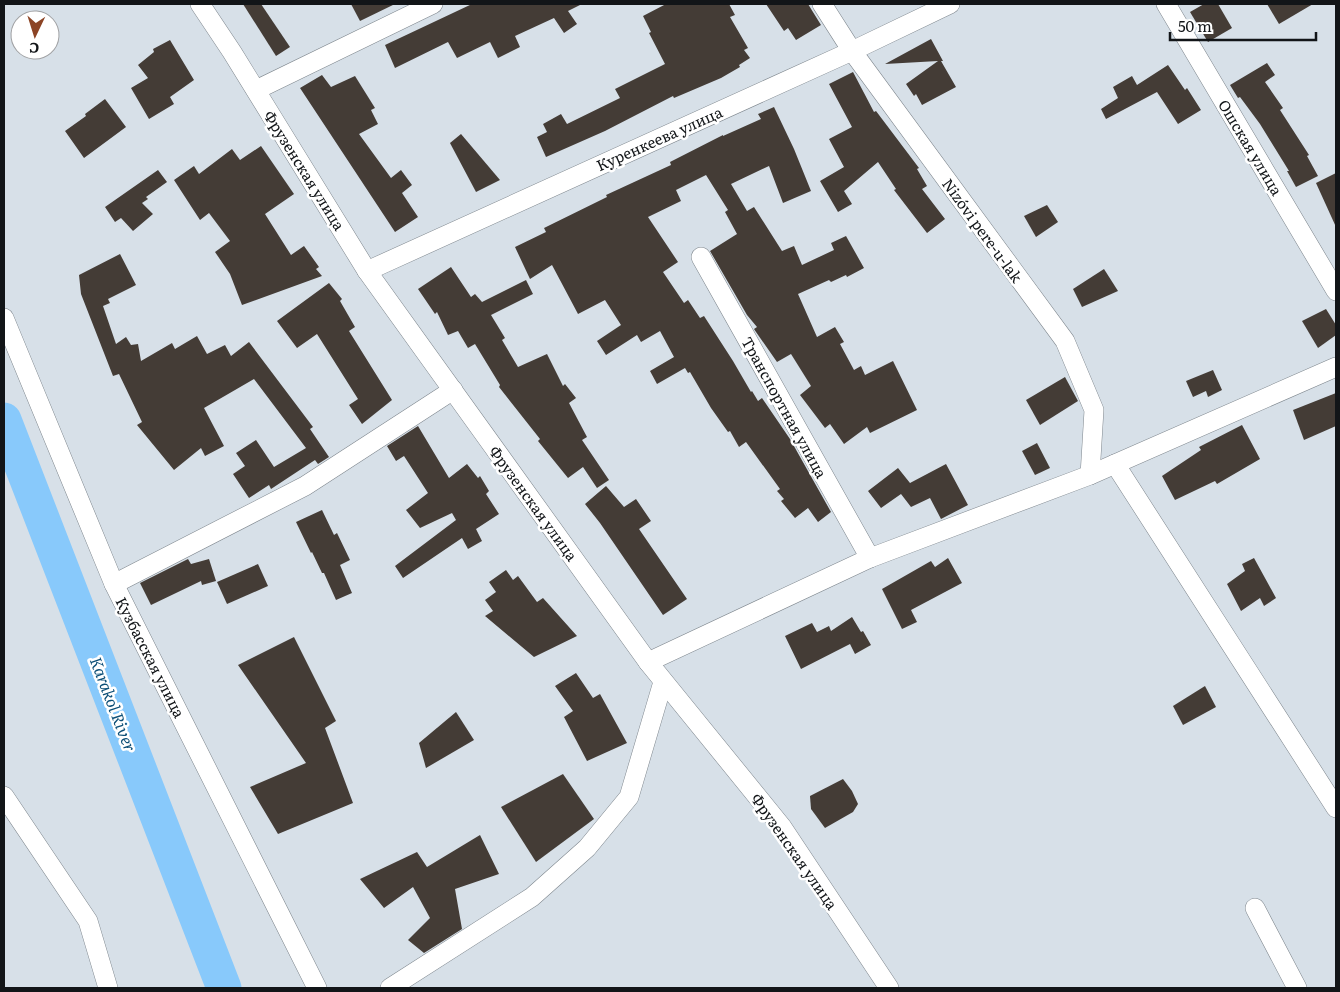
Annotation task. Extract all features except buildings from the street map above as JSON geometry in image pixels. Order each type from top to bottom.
[{"type":"street","name":"Фрузенская улица","points":[[200,4],[256,90],[367,271],[648,662],[782,827],[889,988]]},
{"type":"street","points":[[256,90],[433,4]]},
{"type":"street","name":"Nizóvi pere-u-lak","points":[[822,4],[852,51],[1065,341],[1094,410],[1090,475]]},
{"type":"street","name":"Куренкеева улица","points":[[367,271],[852,51],[950,4]]},
{"type":"street","name":"Ошская улица","points":[[1166,4],[1336,291]]},
{"type":"street","name":"Транспортная улица","points":[[701,257],[870,558]]},
{"type":"street","name":"Кузбасская улица","points":[[4,318],[114,584],[317,988]]},
{"type":"street","points":[[648,662],[870,558],[1090,475],[1336,367]]},
{"type":"street","points":[[114,584],[306,486],[453,390]]},
{"type":"street","points":[[1115,464],[1336,808]]},
{"type":"street","points":[[390,988],[532,897],[587,848],[630,796],[663,682]]},
{"type":"street","points":[[4,796],[88,921],[108,988]]},
{"type":"street","points":[[1255,908],[1297,988]]},
{"type":"waterway","name":"Karakol River","points":[[4,420],[224,988]]}]
